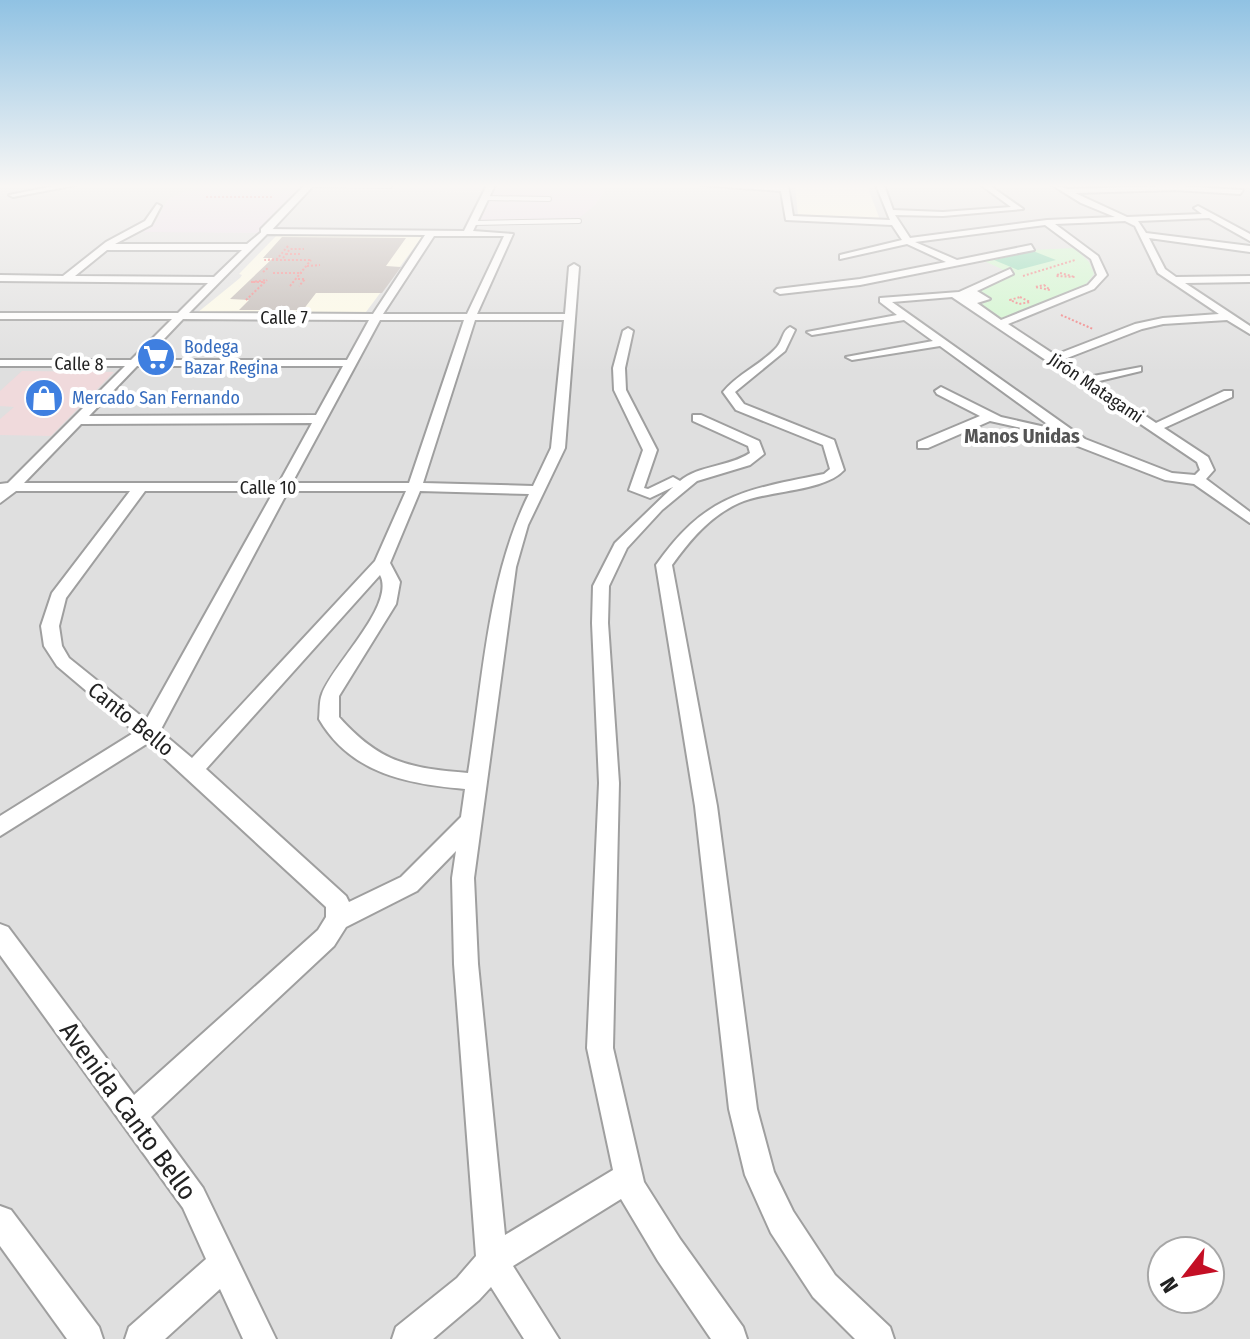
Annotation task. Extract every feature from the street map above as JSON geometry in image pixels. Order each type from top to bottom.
[{"type":"street","points":[[65,279],[106,247]]},
{"type":"street","points":[[0,499],[6,487],[249,247]]},
{"type":"street","points":[[0,827],[149,733],[350,363],[422,247]]},
{"type":"street","points":[[193,770],[382,563],[415,487],[470,318],[503,247]]},
{"type":"street","points":[[843,257],[880,247]]},
{"type":"street","points":[[921,247],[961,264]]},
{"type":"street","points":[[999,324],[1091,287],[1102,275],[1095,258],[1081,247]]},
{"type":"street","points":[[1151,247],[1160,269],[1250,331]]},
{"type":"street","points":[[780,291],[860,282],[1031,248]]},
{"type":"street","points":[[978,260],[1010,272],[969,296],[956,294],[883,300],[1080,442]]},
{"type":"street","points":[[543,1339],[492,1261],[466,964],[463,878],[474,782],[508,567],[537,490],[558,448],[574,267]]},
{"type":"street","points":[[0,278],[217,280]]},
{"type":"street","points":[[1174,280],[1250,279]]},
{"type":"street","name":"Jirón Matagami","points":[[969,296],[999,324],[1203,460],[1207,470],[1198,480]]},
{"type":"street","name":"Calle 7","points":[[0,316],[568,317]]},
{"type":"street","points":[[812,332],[907,316]]},
{"type":"street","points":[[1053,360],[1163,321],[1232,320],[1250,323]]},
{"type":"street","points":[[790,330],[779,352],[746,373],[729,392],[740,407],[829,443],[837,458],[837,470],[828,477],[737,496],[717,506],[664,565],[706,806],[743,1109],[760,1175],[782,1222],[824,1286],[878,1339]]},
{"type":"street","points":[[628,331],[627,348],[618,370],[623,399],[650,450],[636,490],[644,495],[676,480],[745,462],[757,454],[754,444],[697,418]]},
{"type":"street","points":[[852,357],[945,342]]},
{"type":"street","name":"Calle 8","points":[[0,363],[350,363]]},
{"type":"street","points":[[0,377],[16,363]]},
{"type":"street","points":[[1087,381],[1137,369]]},
{"type":"street","points":[[941,391],[989,417],[1080,442],[1170,477],[1198,480],[1250,519]]},
{"type":"street","points":[[1154,428],[1228,394]]},
{"type":"street","points":[[923,445],[989,417]]},
{"type":"street","points":[[76,420],[320,419]]},
{"type":"street","points":[[692,478],[657,507],[620,546],[601,586],[609,783],[600,1048],[629,1177],[669,1250],[731,1339]]},
{"type":"street","name":"Calle 10","points":[[6,487],[537,490]]},
{"type":"street","name":"Canto Bello","points":[[140,488],[58,597],[50,626],[53,646],[63,662],[193,770],[338,903],[338,919]]},
{"type":"street","points":[[382,563],[392,582],[388,604],[330,696],[329,719],[348,744],[395,774],[474,782]]},
{"type":"street","points":[[132,1116],[326,938],[338,919],[392,896],[409,884],[469,823]]},
{"type":"street","name":"Avenida Canto Bello","points":[[0,935],[193,1198],[260,1339]]},
{"type":"street","points":[[408,1339],[468,1289],[492,1261],[629,1177]]},
{"type":"street","points":[[0,1221],[87,1339]]},
{"type":"street","points":[[141,1339],[224,1264]]},
{"type":"path","points":[[287,247],[277,259],[265,260],[298,258],[304,249]]},
{"type":"path","points":[[279,259],[287,247]]},
{"type":"path","points":[[265,272],[290,249],[304,249]]},
{"type":"path","points":[[1021,278],[1041,269],[1082,259],[1076,252]]},
{"type":"path","points":[[286,254],[301,254]]},
{"type":"path","points":[[279,259],[311,260],[290,286]]},
{"type":"path","points":[[306,266],[320,265]]},
{"type":"path","points":[[1041,269],[1075,277],[1063,279],[1057,273]]},
{"type":"path","points":[[1069,274],[1075,270]]},
{"type":"path","points":[[273,273],[302,273]]},
{"type":"path","points":[[1073,282],[1082,277]]},
{"type":"path","points":[[298,279],[305,279],[299,286]]},
{"type":"path","points":[[267,280],[244,302],[263,282],[252,281],[267,280]]},
{"type":"path","points":[[1041,307],[1114,338]]},
{"type":"shaded area","points":[[0,247],[1250,247],[1250,1339],[0,1339]]},
{"type":"shaded area","points":[[265,247],[414,247],[366,312],[197,313],[240,278],[242,275],[239,274]]},
{"type":"shaded area","name":"Mercado San Fernando","points":[[22,371],[114,372],[51,436],[0,435],[0,419],[14,407],[0,406],[0,391]]},
{"type":"green space","points":[[1075,248],[1089,262],[1094,274],[1086,284],[1000,320],[980,305],[993,299],[979,290],[1013,274],[984,261],[1031,250]]},
{"type":"green space","points":[[1033,251],[1056,260],[1018,270],[994,260]]},
{"type":"building","points":[[273,247],[399,247],[386,266],[401,267],[382,293],[316,293],[303,310],[239,310],[249,300],[230,299],[273,258],[263,258]]},
{"type":"place","name":"Bodega Bazar Regina","points":[[156,357]]},
{"type":"place","name":"Mercado San Fernando","points":[[44,398]]},
{"type":"district","name":"Manos Unidas","points":[[1022,436]]}]
